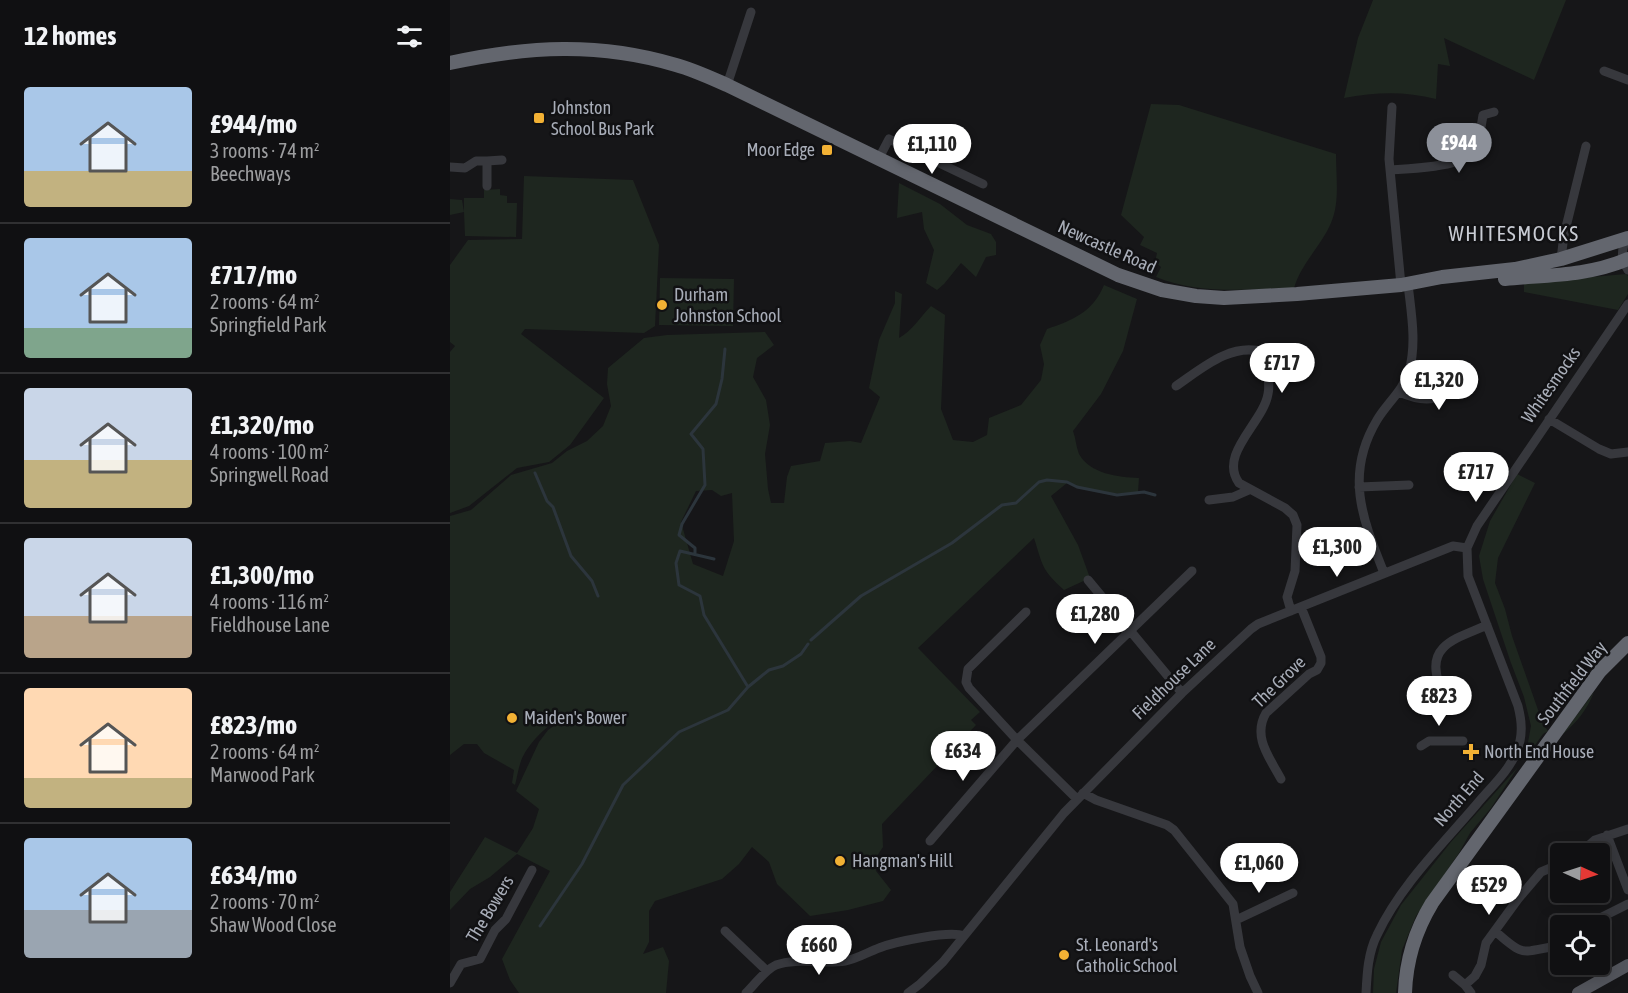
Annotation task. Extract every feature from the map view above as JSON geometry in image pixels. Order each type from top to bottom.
[{"type":"highway","name":"Newcastle Road","points":[[450,63],[508,52],[579,48],[634,55],[675,64],[727,85],[1118,275],[1162,290],[1224,298],[1409,284]]},
{"type":"highway","points":[[1409,284],[1442,277],[1515,270],[1561,259],[1627,238]]},
{"type":"highway","points":[[1409,284],[1446,284],[1556,275],[1626,263]]},
{"type":"highway","name":"Southfield Way","points":[[1405,993],[1411,949],[1432,903],[1600,671],[1628,643]]},
{"type":"main road","points":[[1578,993],[1628,965]]},
{"type":"street","points":[[727,85],[751,12]]},
{"type":"street","points":[[1604,71],[1628,80]]},
{"type":"street","points":[[1390,170],[1436,165],[1463,159],[1473,150],[1481,129],[1483,115],[1478,105]]},
{"type":"street","points":[[1384,573],[1362,513],[1359,487],[1362,456],[1369,437],[1383,410],[1399,392],[1409,370],[1412,352],[1409,284],[1390,170],[1392,107]]},
{"type":"street","points":[[1483,115],[1494,112]]},
{"type":"street","points":[[879,158],[889,139],[983,184]]},
{"type":"street","points":[[1561,259],[1564,235],[1586,146]]},
{"type":"street","points":[[450,168],[465,168],[476,161],[502,159]]},
{"type":"street","points":[[487,161],[487,186]]},
{"type":"street","points":[[1626,263],[1622,248],[1627,238]]},
{"type":"street","name":"Whitesmocks","points":[[1467,548],[1477,526],[1628,304]]},
{"type":"street","points":[[1176,386],[1229,353],[1257,350],[1263,352],[1269,385],[1268,396],[1233,462],[1234,476],[1249,490],[1285,508],[1293,515],[1297,525],[1295,571],[1287,597],[1296,609]]},
{"type":"street","points":[[1399,392],[1419,399],[1430,399],[1448,392],[1461,374]]},
{"type":"street","points":[[1549,419],[1599,449],[1611,454],[1628,452]]},
{"type":"street","points":[[1359,487],[1409,485]]},
{"type":"street","points":[[1209,500],[1233,497],[1249,490]]},
{"type":"street","name":"Fieldhouse Lane","points":[[908,993],[943,962],[1080,796],[1182,693],[1251,629],[1258,624],[1453,546],[1467,548]]},
{"type":"street","name":"North End","points":[[1366,993],[1370,952],[1389,913],[1432,855],[1506,771],[1520,740],[1521,719],[1468,576],[1467,548]]},
{"type":"street","points":[[930,841],[1017,740],[1192,571]]},
{"type":"street","points":[[1088,580],[1182,693]]},
{"type":"street","name":"The Grove","points":[[1281,779],[1261,741],[1261,721],[1266,713],[1309,674],[1317,670],[1321,663],[1321,657],[1296,609]]},
{"type":"street","points":[[1026,612],[968,669],[966,676],[969,688],[1017,740],[1080,796],[1167,825],[1174,830],[1233,904],[1240,947],[1258,993]]},
{"type":"street","points":[[1439,683],[1436,662],[1445,644],[1487,625]]},
{"type":"street","points":[[1421,746],[1429,741],[1463,741]]},
{"type":"street","points":[[1592,843],[1607,835],[1628,829]]},
{"type":"street","points":[[1607,835],[1628,890]]},
{"type":"street","points":[[1453,975],[1468,989],[1481,965],[1486,943],[1541,872],[1550,868]]},
{"type":"street","name":"The Bowers","points":[[450,983],[461,964],[480,959],[495,930],[506,919],[532,870]]},
{"type":"street","points":[[1236,920],[1293,893]]},
{"type":"street","points":[[1606,915],[1628,904]]},
{"type":"street","points":[[725,931],[767,971]]},
{"type":"street","points":[[1495,931],[1520,951],[1532,952],[1550,948]]},
{"type":"street","points":[[746,993],[767,971],[786,962],[845,961],[902,941],[966,933]]},
{"type":"shaded area","points":[[1373,0],[1566,0],[1534,80],[1444,38],[1450,66],[1438,64],[1436,99],[1390,93],[1344,98],[1358,38]]},
{"type":"shaded area","points":[[1151,104],[1179,105],[1336,154],[1337,189],[1334,215],[1327,231],[1301,271],[1294,288],[1206,289],[1172,283],[1156,277],[1161,267],[1155,262],[1157,253],[1140,245],[1144,237],[1121,215]]},
{"type":"shaded area","points":[[524,176],[633,180],[659,245],[655,326],[644,333],[525,329],[521,334],[604,398],[570,445],[549,462],[517,468],[469,506],[450,513],[450,352],[455,346],[450,342],[450,265],[468,240],[522,239]]},
{"type":"shaded area","points":[[899,183],[940,204],[967,225],[991,234],[996,242],[996,255],[986,257],[976,277],[961,263],[937,290],[926,283],[934,250],[924,229],[922,212],[897,218]]},
{"type":"shaded area","points":[[500,189],[500,195],[507,196],[507,203],[517,203],[516,237],[465,236],[464,198],[484,198],[484,190]]},
{"type":"shaded area","points":[[450,199],[462,200],[464,212],[450,215]]},
{"type":"shaded area","points":[[1626,274],[1628,294],[1618,310],[1524,292],[1524,283]]},
{"type":"shaded area","points":[[660,278],[734,279],[733,326],[659,325]]},
{"type":"shaded area","points":[[1104,285],[1137,299],[1123,351],[1101,394],[1073,431],[1079,454],[1084,461],[1105,473],[1139,478],[1138,492],[1102,493],[1067,483],[1051,496],[1078,545],[1090,578],[1064,590],[1044,567],[1034,538],[918,648],[980,712],[971,720],[976,725],[882,824],[883,847],[875,859],[876,871],[891,890],[883,901],[810,916],[777,884],[769,862],[752,847],[739,864],[722,879],[655,901],[649,911],[649,942],[643,954],[663,947],[669,961],[666,993],[519,993],[510,980],[502,959],[550,871],[517,854],[490,877],[470,889],[450,910],[450,892],[485,837],[517,853],[533,828],[539,809],[516,791],[539,742],[548,730],[564,719],[564,716],[545,729],[528,748],[521,761],[515,785],[512,783],[514,770],[484,753],[477,744],[464,744],[450,755],[450,516],[471,510],[511,475],[552,463],[567,451],[587,441],[603,426],[611,406],[607,384],[608,368],[644,338],[667,335],[765,332],[774,345],[757,358],[753,377],[766,400],[770,425],[765,454],[771,503],[784,503],[787,477],[791,466],[820,461],[825,443],[850,441],[861,443],[880,397],[869,388],[879,340],[895,303],[895,291],[902,294],[899,338],[931,306],[945,315],[941,409],[953,440],[973,442],[987,435],[989,418],[1021,405],[1041,380],[1044,364],[1040,345],[1047,329],[1081,314]],"holes":[[[712,490],[721,496],[732,493],[734,541],[723,576],[693,564],[681,522],[696,491]]]},
{"type":"shaded area","points":[[1517,474],[1535,483],[1498,558],[1495,583],[1543,724],[1548,731],[1543,734],[1525,759],[1531,726],[1524,697],[1483,579],[1479,556],[1490,521]]},
{"type":"shaded area","points":[[1594,692],[1581,715],[1562,735]]},
{"type":"shaded area","points":[[1518,767],[1491,808],[1470,833],[1416,916],[1402,950],[1396,993],[1373,993],[1374,969],[1381,942],[1401,905],[1451,842]]},
{"type":"waterway","points":[[695,554],[695,548],[679,535],[682,524],[705,485],[703,449],[691,434],[716,404],[722,379],[725,349]]},
{"type":"waterway","points":[[535,473],[547,501],[553,507],[571,556],[592,581],[598,596]]},
{"type":"waterway","points":[[811,640],[861,596],[952,543],[1002,505],[1016,503],[1039,482],[1047,480],[1067,482],[1077,487],[1117,495],[1144,492],[1155,495]]},
{"type":"waterway","points":[[540,926],[582,864],[623,785],[679,732],[728,710],[748,687],[704,615],[700,596],[679,585],[676,563],[680,551],[714,559]]},
{"type":"waterway","points":[[748,687],[769,670],[783,666],[801,654],[808,644]]},
{"type":"place","name":"Johnston School Bus Park","points":[[539,118]]},
{"type":"place","name":"Moor Edge","points":[[827,150]]},
{"type":"place","name":"Durham Johnston School","points":[[662,305]]},
{"type":"place","name":"Maiden's Bower","points":[[512,718]]},
{"type":"place","name":"North End House","points":[[1471,752]]},
{"type":"place","name":"Hangman's Hill","points":[[840,861]]},
{"type":"place","name":"St. Leonard's Catholic School","points":[[1064,955]]},
{"type":"district","name":"WHITESMOCKS","points":[[1514,234]]}]
